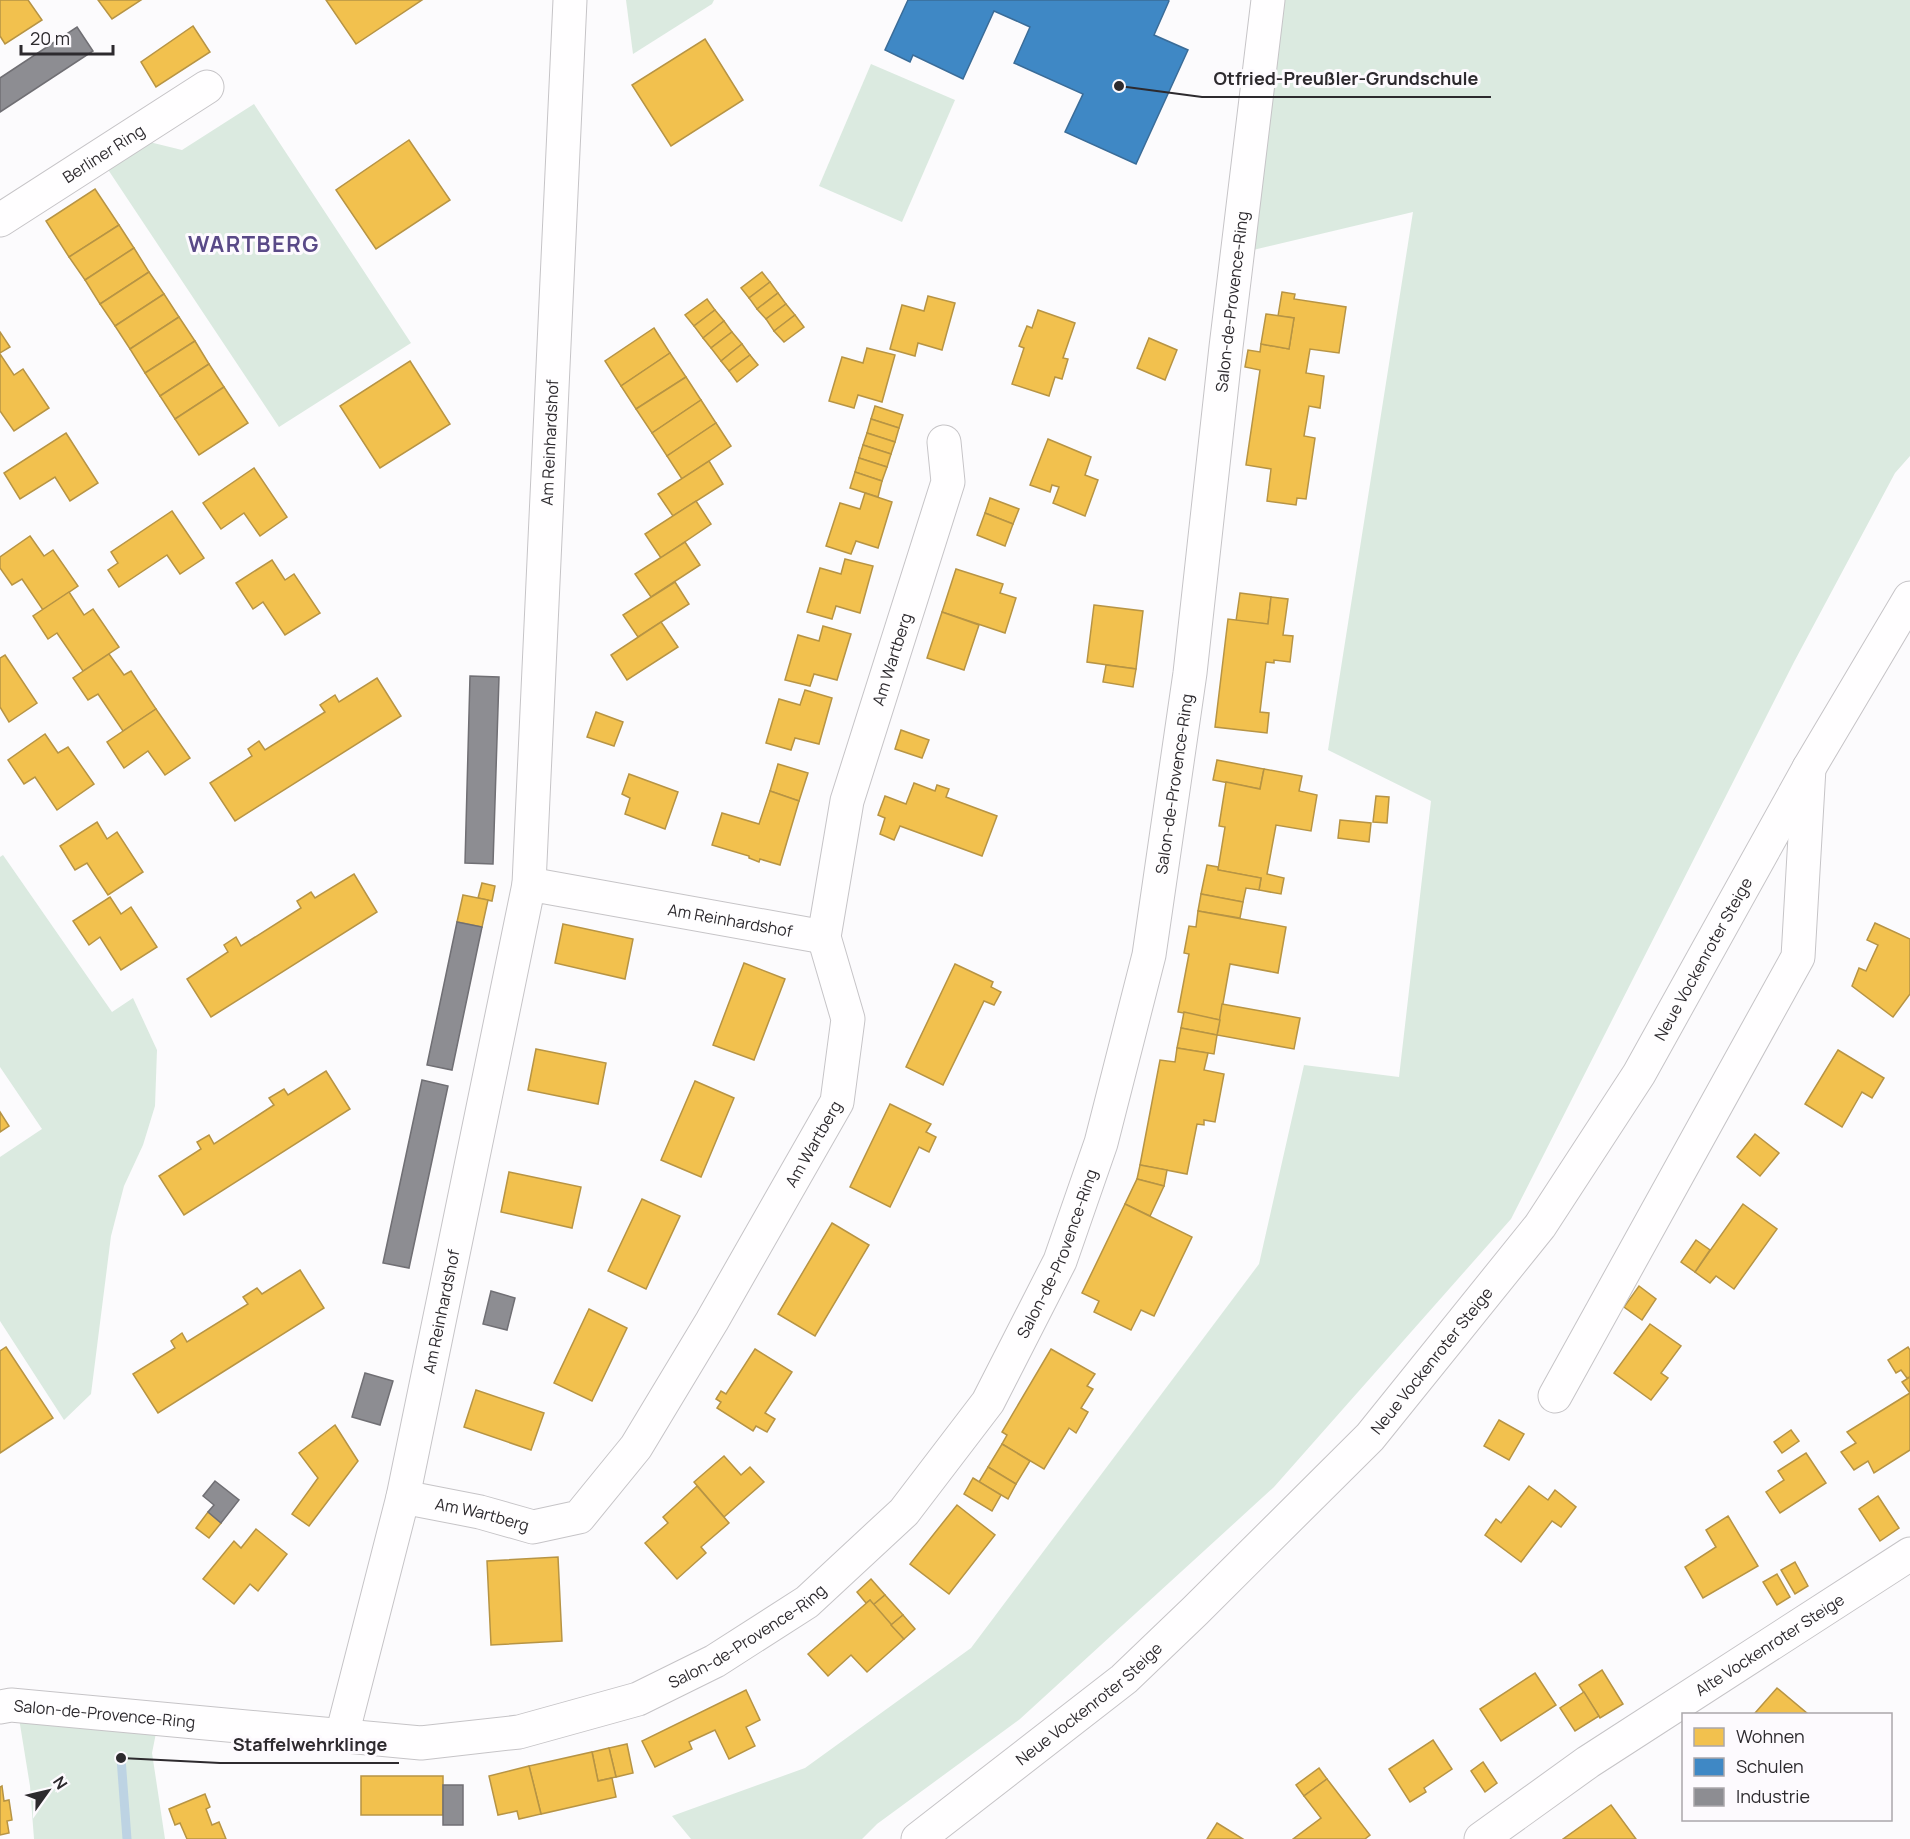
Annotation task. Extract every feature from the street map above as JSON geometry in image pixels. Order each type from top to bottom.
[{"type":"street","name":"Am Reinhardshof","points":[[342,1735],[403,1497],[529,884],[570,0]]},
{"type":"street","name":"Salon-de-Provence-Ring","points":[[0,1707],[11,1705],[421,1743],[519,1732],[638,1699],[715,1661],[807,1602],[904,1512],[988,1402],[1060,1262],[1101,1143],[1149,956],[1190,673],[1268,0]]},
{"type":"street","name":"Berliner Ring","points":[[0,220],[207,87]]},
{"type":"street","name":"Am Wartberg","points":[[403,1497],[480,1512],[533,1527],[579,1517],[636,1447],[712,1321],[837,1102],[848,1019],[824,937],[847,801],[948,482],[944,442]]},
{"type":"street","name":"Neue Vockenroter Steige","points":[[918,1839],[1124,1679],[1196,1611],[1371,1437],[1546,1217],[1639,1074],[1809,768],[1910,598]]},
{"type":"street","name":"Neue Vockenroter Steige","points":[[1555,1396],[1798,957],[1809,768]]},
{"type":"street","name":"Am Reinhardshof","points":[[529,884],[824,937]]},
{"type":"street","name":"Alte Vockenroter Steige","points":[[1480,1839],[1588,1762],[1910,1554]]},
{"type":"shaded area","points":[[626,0],[714,0],[712,4],[633,54]]},
{"type":"shaded area","points":[[1282,0],[1910,0],[1910,456],[1895,473],[1794,662],[1511,1219],[1274,1487],[1020,1719],[877,1824],[862,1839],[691,1839],[672,1816],[805,1768],[971,1648],[1259,1264],[1304,1065],[1399,1077],[1431,801],[1328,750],[1413,212],[1253,250]]},
{"type":"shaded area","points":[[871,64],[955,100],[902,222],[819,186]]},
{"type":"shaded area","points":[[254,104],[411,343],[279,427],[99,156],[129,137],[182,150]]},
{"type":"shaded area","points":[[3,855],[112,1012],[133,998],[157,1050],[155,1106],[143,1145],[124,1186],[111,1236],[91,1394],[64,1420],[0,1321],[0,1157],[42,1129],[0,1067],[0,857]]},
{"type":"shaded area","points":[[17,1706],[159,1718],[152,1753],[165,1839],[34,1839],[30,1786]]},
{"type":"building: Wohnen","points":[[0,0],[28,0],[42,20],[5,44],[0,36]]},
{"type":"building: Wohnen","points":[[98,0],[141,0],[112,19]]},
{"type":"building: Wohnen","points":[[326,0],[422,0],[356,44]]},
{"type":"building: Wohnen","points":[[193,26],[210,52],[156,87],[141,62]]},
{"type":"building: Wohnen","points":[[705,39],[743,100],[671,146],[632,85]]},
{"type":"building: Wohnen","points":[[409,140],[450,200],[376,249],[336,190]]},
{"type":"building: Wohnen","points":[[95,189],[119,225],[69,257],[46,221]]},
{"type":"building: Wohnen","points":[[119,225],[134,248],[85,280],[69,257]]},
{"type":"building: Wohnen","points":[[134,248],[149,272],[100,304],[85,280]]},
{"type":"building: Wohnen","points":[[149,272],[164,294],[115,326],[100,304]]},
{"type":"building: Wohnen","points":[[762,272],[770,282],[749,298],[741,288]]},
{"type":"building: Wohnen","points":[[770,282],[778,293],[757,309],[749,298]]},
{"type":"building: Wohnen","points":[[1282,292],[1295,294],[1294,299],[1346,307],[1339,353],[1310,349],[1306,373],[1324,376],[1320,408],[1309,406],[1304,436],[1315,438],[1306,499],[1297,498],[1296,505],[1267,501],[1271,469],[1246,465],[1260,370],[1245,367],[1248,350],[1260,352],[1261,344],[1289,349],[1294,318],[1278,316]]},
{"type":"building: Wohnen","points":[[778,293],[786,304],[766,319],[757,309]]},
{"type":"building: Wohnen","points":[[164,294],[179,317],[130,349],[115,326]]},
{"type":"building: Wohnen","points":[[928,296],[955,303],[942,350],[918,343],[915,356],[890,349],[902,305],[924,311]]},
{"type":"building: Wohnen","points":[[707,299],[715,310],[694,326],[685,315]]},
{"type":"building: Wohnen","points":[[786,304],[795,315],[774,331],[766,319]]},
{"type":"building: Wohnen","points":[[715,310],[724,321],[703,338],[694,326]]},
{"type":"building: Wohnen","points":[[1038,310],[1075,323],[1063,358],[1068,359],[1062,379],[1055,377],[1049,396],[1012,384],[1024,348],[1019,346],[1027,326],[1032,328]]},
{"type":"building: Wohnen","points":[[1266,314],[1294,318],[1289,349],[1261,344]]},
{"type":"building: Wohnen","points":[[795,315],[804,327],[784,342],[774,331]]},
{"type":"building: Wohnen","points":[[179,317],[195,341],[145,373],[130,349]]},
{"type":"building: Wohnen","points":[[724,321],[732,332],[711,348],[703,338]]},
{"type":"building: Wohnen","points":[[654,328],[670,353],[621,386],[605,361]]},
{"type":"building: Wohnen","points":[[0,332],[10,347],[0,353]]},
{"type":"building: Wohnen","points":[[732,332],[742,344],[721,361],[711,348]]},
{"type":"building: Wohnen","points":[[1149,338],[1177,350],[1165,380],[1137,368]]},
{"type":"building: Wohnen","points":[[195,341],[209,364],[160,396],[145,373]]},
{"type":"building: Wohnen","points":[[742,344],[750,355],[729,371],[721,361]]},
{"type":"building: Wohnen","points":[[867,348],[895,355],[882,402],[858,395],[854,408],[829,401],[842,357],[863,363]]},
{"type":"building: Wohnen","points":[[670,353],[686,377],[636,409],[621,386]]},
{"type":"building: Wohnen","points":[[0,354],[14,375],[23,369],[49,408],[14,431],[0,411]]},
{"type":"building: Wohnen","points":[[750,355],[758,365],[737,382],[729,371]]},
{"type":"building: Wohnen","points":[[410,361],[450,424],[380,468],[340,406]]},
{"type":"building: Wohnen","points":[[209,364],[224,387],[175,419],[160,396]]},
{"type":"building: Wohnen","points":[[686,377],[701,400],[652,433],[636,409]]},
{"type":"building: Wohnen","points":[[224,387],[248,423],[199,455],[175,419]]},
{"type":"building: Wohnen","points":[[701,400],[716,423],[667,456],[652,433]]},
{"type":"building: Wohnen","points":[[875,406],[903,415],[899,428],[871,419]]},
{"type":"building: Wohnen","points":[[871,419],[899,428],[895,442],[867,433]]},
{"type":"building: Wohnen","points":[[716,423],[731,446],[682,479],[667,456]]},
{"type":"building: Wohnen","points":[[66,433],[98,483],[70,501],[55,477],[20,499],[4,473]]},
{"type":"building: Wohnen","points":[[867,433],[895,442],[891,454],[863,445]]},
{"type":"building: Wohnen","points":[[1048,439],[1091,457],[1085,475],[1098,480],[1085,516],[1053,503],[1059,487],[1052,485],[1050,492],[1030,485]]},
{"type":"building: Wohnen","points":[[863,445],[891,454],[887,467],[859,458]]},
{"type":"building: Wohnen","points":[[859,458],[887,467],[882,481],[855,472]]},
{"type":"building: Wohnen","points":[[709,461],[723,484],[673,516],[658,494]]},
{"type":"building: Wohnen","points":[[254,468],[287,517],[260,536],[244,513],[221,529],[203,503]]},
{"type":"building: Wohnen","points":[[855,472],[882,481],[878,497],[850,488]]},
{"type":"building: Wohnen","points":[[865,493],[892,502],[878,548],[856,541],[851,554],[826,546],[840,503],[860,509]]},
{"type":"building: Wohnen","points":[[990,498],[1019,509],[1013,524],[985,513]]},
{"type":"building: Wohnen","points":[[696,501],[711,524],[661,558],[645,534]]},
{"type":"building: Wohnen","points":[[172,511],[204,558],[180,574],[167,555],[119,587],[108,570],[118,563],[111,552]]},
{"type":"building: Wohnen","points":[[985,513],[1013,524],[1005,546],[977,535]]},
{"type":"building: Wohnen","points":[[30,536],[44,556],[53,550],[78,586],[43,610],[22,579],[12,585],[0,568],[0,557]]},
{"type":"building: Wohnen","points":[[685,542],[700,565],[651,597],[635,574]]},
{"type":"building: Wohnen","points":[[845,559],[873,566],[860,613],[836,606],[832,619],[807,612],[820,568],[841,574]]},
{"type":"building: Wohnen","points":[[272,560],[285,580],[294,574],[320,613],[285,635],[263,602],[253,609],[236,583]]},
{"type":"building: Wohnen","points":[[956,569],[1003,584],[1000,593],[1016,598],[1005,633],[942,612]]},
{"type":"building: Wohnen","points":[[675,582],[689,604],[638,637],[623,615]]},
{"type":"building: Wohnen","points":[[69,592],[84,615],[93,609],[119,647],[83,671],[57,633],[48,639],[33,616]]},
{"type":"building: Wohnen","points":[[1240,593],[1271,597],[1268,624],[1236,621]]},
{"type":"building: Wohnen","points":[[1271,597],[1288,599],[1283,635],[1293,636],[1290,662],[1274,660],[1274,663],[1266,662],[1260,712],[1269,713],[1267,733],[1215,727],[1228,619],[1268,624]]},
{"type":"building: Wohnen","points":[[1094,605],[1143,611],[1136,669],[1087,662]]},
{"type":"building: Wohnen","points":[[942,612],[979,625],[964,670],[927,658]]},
{"type":"building: Wohnen","points":[[661,622],[678,647],[627,680],[611,655]]},
{"type":"building: Wohnen","points":[[823,626],[851,634],[837,680],[814,674],[810,686],[785,680],[798,635],[819,641]]},
{"type":"building: Wohnen","points":[[109,654],[124,675],[131,671],[156,709],[123,731],[98,694],[88,700],[73,678]]},
{"type":"building: Wohnen","points":[[5,655],[37,703],[9,722],[0,707],[0,658]]},
{"type":"building: Wohnen","points":[[1106,665],[1136,669],[1133,687],[1103,682]]},
{"type":"building: Wohnen","points":[[377,678],[401,716],[235,821],[210,783],[252,756],[248,749],[259,741],[265,750],[325,712],[320,705],[335,695],[339,702]]},
{"type":"building: Wohnen","points":[[805,690],[832,698],[819,744],[795,738],[791,750],[766,743],[779,699],[800,705]]},
{"type":"building: Wohnen","points":[[156,709],[190,758],[165,775],[148,751],[124,768],[107,742]]},
{"type":"building: Wohnen","points":[[596,712],[623,722],[614,746],[587,737]]},
{"type":"building: Wohnen","points":[[901,730],[929,740],[922,758],[895,749]]},
{"type":"building: Wohnen","points":[[45,734],[58,753],[68,747],[94,784],[57,810],[35,777],[24,784],[8,760]]},
{"type":"building: Wohnen","points":[[1217,760],[1264,769],[1260,789],[1213,780]]},
{"type":"building: Wohnen","points":[[778,764],[808,773],[799,801],[770,791]]},
{"type":"building: Wohnen","points":[[1264,769],[1302,776],[1299,791],[1317,795],[1311,831],[1276,825],[1267,874],[1284,878],[1281,894],[1259,890],[1261,878],[1218,870],[1225,827],[1219,826],[1226,782],[1260,789]]},
{"type":"building: Wohnen","points":[[629,774],[678,792],[665,829],[625,814],[630,798],[622,794]]},
{"type":"building: Wohnen","points":[[914,783],[935,791],[937,785],[949,789],[946,797],[997,816],[982,856],[900,826],[894,840],[880,834],[885,818],[878,815],[885,796],[906,804]]},
{"type":"building: Wohnen","points":[[770,791],[799,801],[780,865],[760,859],[759,862],[749,856],[712,845],[722,813],[759,824]]},
{"type":"building: Wohnen","points":[[1376,796],[1389,797],[1387,823],[1373,822]]},
{"type":"building: Wohnen","points":[[1340,820],[1371,823],[1369,842],[1338,838]]},
{"type":"building: Wohnen","points":[[97,822],[107,839],[117,832],[143,872],[108,895],[87,863],[75,870],[60,846]]},
{"type":"building: Wohnen","points":[[1207,865],[1218,867],[1218,870],[1261,878],[1259,890],[1246,888],[1243,902],[1201,894]]},
{"type":"building: Wohnen","points":[[354,874],[377,912],[211,1017],[187,979],[228,952],[224,945],[236,937],[241,946],[301,908],[297,901],[311,892],[315,898]]},
{"type":"building: Wohnen","points":[[482,883],[495,886],[492,901],[478,898]]},
{"type":"building: Wohnen","points":[[1201,894],[1243,902],[1240,918],[1198,911]]},
{"type":"building: Wohnen","points":[[463,895],[488,900],[482,927],[457,922]]},
{"type":"building: Wohnen","points":[[110,897],[121,914],[131,907],[157,947],[121,970],[100,937],[89,945],[73,921]]},
{"type":"building: Wohnen","points":[[1198,911],[1286,927],[1278,973],[1230,964],[1220,1020],[1178,1012],[1189,954],[1184,953],[1189,926],[1196,927]]},
{"type":"building: Wohnen","points":[[1875,923],[1910,939],[1910,994],[1893,1017],[1852,986],[1859,968],[1866,971],[1878,945],[1867,940]]},
{"type":"building: Wohnen","points":[[563,924],[633,939],[625,979],[555,963]]},
{"type":"building: Wohnen","points":[[744,963],[785,979],[754,1060],[713,1045]]},
{"type":"building: Wohnen","points":[[955,964],[993,982],[991,987],[1001,992],[994,1005],[984,1001],[943,1085],[906,1067]]},
{"type":"building: Wohnen","points":[[1222,1004],[1300,1018],[1294,1049],[1217,1035]]},
{"type":"building: Wohnen","points":[[1184,1012],[1220,1020],[1217,1035],[1181,1028]]},
{"type":"building: Wohnen","points":[[1181,1028],[1217,1035],[1214,1054],[1177,1048]]},
{"type":"building: Wohnen","points":[[1177,1048],[1208,1053],[1204,1070],[1224,1074],[1215,1122],[1204,1120],[1204,1125],[1197,1124],[1187,1174],[1140,1165],[1160,1060],[1175,1062]]},
{"type":"building: Wohnen","points":[[536,1049],[606,1063],[598,1104],[528,1090]]},
{"type":"building: Wohnen","points":[[1838,1050],[1884,1078],[1872,1098],[1862,1092],[1842,1127],[1805,1104]]},
{"type":"building: Wohnen","points":[[326,1071],[350,1109],[184,1215],[159,1176],[201,1149],[197,1142],[209,1135],[214,1144],[274,1105],[269,1098],[284,1089],[288,1095]]},
{"type":"building: Wohnen","points":[[695,1081],[734,1098],[701,1177],[661,1160]]},
{"type":"building: Wohnen","points":[[890,1104],[931,1124],[926,1132],[936,1137],[929,1152],[919,1147],[890,1207],[850,1187]]},
{"type":"building: Wohnen","points":[[0,1112],[9,1126],[0,1132]]},
{"type":"building: Wohnen","points":[[1755,1134],[1779,1153],[1760,1176],[1737,1157]]},
{"type":"building: Wohnen","points":[[1140,1165],[1167,1170],[1164,1186],[1137,1179]]},
{"type":"building: Wohnen","points":[[509,1172],[581,1187],[572,1228],[501,1212]]},
{"type":"building: Wohnen","points":[[1137,1179],[1164,1186],[1150,1216],[1125,1204]]},
{"type":"building: Wohnen","points":[[642,1199],[680,1216],[646,1289],[608,1271]]},
{"type":"building: Wohnen","points":[[1125,1204],[1192,1237],[1154,1316],[1141,1310],[1131,1330],[1094,1312],[1099,1301],[1082,1293]]},
{"type":"building: Wohnen","points":[[1743,1204],[1777,1229],[1734,1289],[1716,1276],[1710,1283],[1695,1272]]},
{"type":"building: Wohnen","points":[[832,1223],[869,1245],[815,1336],[778,1314]]},
{"type":"building: Wohnen","points":[[1696,1240],[1710,1250],[1695,1272],[1681,1262]]},
{"type":"building: Wohnen","points":[[300,1270],[324,1308],[158,1413],[133,1374],[175,1348],[171,1341],[182,1333],[187,1342],[248,1304],[243,1297],[257,1288],[262,1294]]},
{"type":"building: Wohnen","points":[[1639,1286],[1656,1299],[1642,1320],[1624,1307]]},
{"type":"building: Wohnen","points":[[589,1309],[627,1328],[592,1401],[554,1383]]},
{"type":"building: Wohnen","points":[[1650,1324],[1681,1346],[1661,1373],[1668,1378],[1651,1400],[1614,1373]]},
{"type":"building: Wohnen","points":[[6,1347],[53,1418],[0,1453],[0,1351]]},
{"type":"building: Wohnen","points":[[1908,1347],[1910,1377],[1907,1378],[1901,1370],[1896,1373],[1888,1360]]},
{"type":"building: Wohnen","points":[[755,1349],[792,1372],[765,1413],[775,1419],[767,1432],[756,1426],[753,1431],[717,1408],[721,1402],[716,1399],[721,1391],[726,1394]]},
{"type":"building: Wohnen","points":[[1051,1349],[1095,1374],[1087,1386],[1093,1389],[1081,1408],[1088,1412],[1076,1433],[1069,1428],[1044,1469],[1002,1444],[1007,1435],[1002,1432]]},
{"type":"building: Wohnen","points":[[1910,1377],[1910,1393],[1902,1382]]},
{"type":"building: Wohnen","points":[[476,1390],[544,1413],[531,1450],[464,1427]]},
{"type":"building: Wohnen","points":[[1910,1393],[1910,1450],[1874,1473],[1868,1461],[1854,1470],[1841,1452],[1856,1443],[1847,1432]]},
{"type":"building: Wohnen","points":[[1499,1420],[1524,1434],[1509,1460],[1484,1446]]},
{"type":"building: Wohnen","points":[[335,1425],[358,1461],[309,1526],[292,1514],[318,1478],[299,1453]]},
{"type":"building: Wohnen","points":[[1791,1430],[1799,1441],[1782,1453],[1774,1442]]},
{"type":"building: Wohnen","points":[[1002,1444],[1030,1461],[1016,1484],[988,1467]]},
{"type":"building: Wohnen","points":[[1806,1453],[1826,1483],[1780,1513],[1766,1492],[1784,1480],[1778,1471]]},
{"type":"building: Wohnen","points":[[724,1456],[741,1475],[750,1467],[764,1482],[724,1517],[694,1482]]},
{"type":"building: Wohnen","points":[[988,1467],[1016,1484],[1008,1499],[979,1482]]},
{"type":"building: Wohnen","points":[[973,1478],[1001,1495],[992,1511],[964,1494]]},
{"type":"building: Wohnen","points":[[697,1486],[729,1523],[701,1547],[706,1553],[677,1579],[645,1543],[668,1523],[663,1517]]},
{"type":"building: Wohnen","points":[[1529,1486],[1548,1500],[1555,1490],[1576,1507],[1561,1527],[1552,1521],[1521,1562],[1485,1535],[1496,1519],[1501,1523]]},
{"type":"building: Wohnen","points":[[1878,1496],[1899,1528],[1880,1541],[1859,1509]]},
{"type":"building: Wohnen","points":[[957,1505],[995,1535],[949,1594],[910,1564]]},
{"type":"building: Wohnen","points":[[208,1512],[221,1523],[209,1538],[196,1528]]},
{"type":"building: Wohnen","points":[[1728,1516],[1758,1566],[1703,1598],[1685,1567],[1716,1547],[1706,1530]]},
{"type":"building: Wohnen","points":[[256,1529],[287,1554],[258,1591],[250,1584],[234,1604],[203,1579],[234,1541],[241,1548]]},
{"type":"building: Wohnen","points":[[558,1557],[562,1641],[491,1645],[487,1561]]},
{"type":"building: Wohnen","points":[[1795,1562],[1808,1586],[1795,1594],[1781,1570]]},
{"type":"building: Wohnen","points":[[1777,1574],[1790,1597],[1777,1605],[1763,1582]]},
{"type":"building: Wohnen","points":[[871,1579],[885,1595],[873,1605],[870,1600],[866,1603],[857,1592]]},
{"type":"building: Wohnen","points":[[885,1595],[903,1615],[891,1625],[873,1605]]},
{"type":"building: Wohnen","points":[[870,1600],[904,1639],[867,1672],[851,1655],[828,1676],[808,1654]]},
{"type":"building: Wohnen","points":[[903,1615],[915,1629],[904,1639],[891,1625]]},
{"type":"building: Wohnen","points":[[1602,1670],[1623,1704],[1600,1718],[1579,1685]]},
{"type":"building: Wohnen","points":[[1535,1673],[1556,1705],[1501,1741],[1480,1709]]},
{"type":"building: Wohnen","points":[[1777,1688],[1807,1713],[1755,1713]]},
{"type":"building: Wohnen","points":[[746,1690],[760,1720],[746,1727],[755,1746],[729,1759],[715,1730],[689,1742],[692,1749],[655,1767],[642,1741]]},
{"type":"building: Wohnen","points":[[1584,1692],[1599,1716],[1575,1731],[1560,1708]]},
{"type":"building: Wohnen","points":[[1433,1740],[1452,1769],[1424,1788],[1426,1792],[1410,1802],[1389,1769]]},
{"type":"building: Wohnen","points":[[627,1744],[633,1773],[616,1777],[609,1748]]},
{"type":"building: Wohnen","points":[[609,1748],[616,1777],[598,1781],[592,1752]]},
{"type":"building: Wohnen","points":[[592,1752],[598,1781],[612,1778],[616,1797],[541,1814],[529,1766]]},
{"type":"building: Wohnen","points":[[1483,1762],[1497,1783],[1485,1792],[1471,1771]]},
{"type":"building: Wohnen","points":[[529,1766],[541,1814],[519,1819],[517,1811],[498,1815],[489,1776]]},
{"type":"building: Wohnen","points":[[1319,1768],[1327,1779],[1304,1796],[1296,1785]]},
{"type":"building: Wohnen","points":[[361,1776],[443,1776],[443,1815],[361,1815]]},
{"type":"building: Wohnen","points":[[1327,1779],[1370,1835],[1365,1839],[1293,1839],[1321,1818],[1304,1796]]},
{"type":"building: Wohnen","points":[[2,1786],[4,1801],[9,1800],[12,1820],[7,1821],[9,1833],[0,1835],[0,1787]]},
{"type":"building: Wohnen","points":[[205,1794],[210,1807],[206,1809],[212,1825],[219,1822],[226,1839],[187,1839],[180,1823],[175,1825],[169,1809]]},
{"type":"building: Wohnen","points":[[1611,1805],[1636,1839],[1563,1839]]},
{"type":"building: Wohnen","points":[[1217,1823],[1243,1839],[1207,1839]]},
{"type":"building: Schulen","points":[[908,0],[1168,0],[1154,35],[1188,50],[1136,164],[1065,132],[1083,94],[1014,63],[1030,27],[994,11],[963,79],[913,55],[910,62],[885,50]]},
{"type":"building: Industrie","points":[[77,27],[93,51],[0,112],[0,78]]},
{"type":"building: Industrie","points":[[470,676],[499,677],[493,864],[465,863]]},
{"type":"building: Industrie","points":[[457,922],[482,927],[452,1070],[427,1065]]},
{"type":"building: Industrie","points":[[422,1080],[448,1086],[409,1268],[383,1263]]},
{"type":"building: Industrie","points":[[491,1291],[515,1298],[507,1330],[483,1324]]},
{"type":"building: Industrie","points":[[365,1373],[393,1381],[380,1425],[352,1417]]},
{"type":"building: Industrie","points":[[215,1481],[239,1500],[221,1523],[208,1512],[214,1505],[203,1496]]},
{"type":"building: Industrie","points":[[443,1785],[463,1785],[463,1825],[443,1825]]},
{"type":"waterway","points":[[121,1758],[127,1839]]},
{"type":"place","name":"Otfried-Preußler-Grundschule","points":[[1119,86]]},
{"type":"place","name":"Staffelwehrklinge","points":[[121,1758]]},
{"type":"district","name":"WARTBERG","points":[[254,244]]}]
